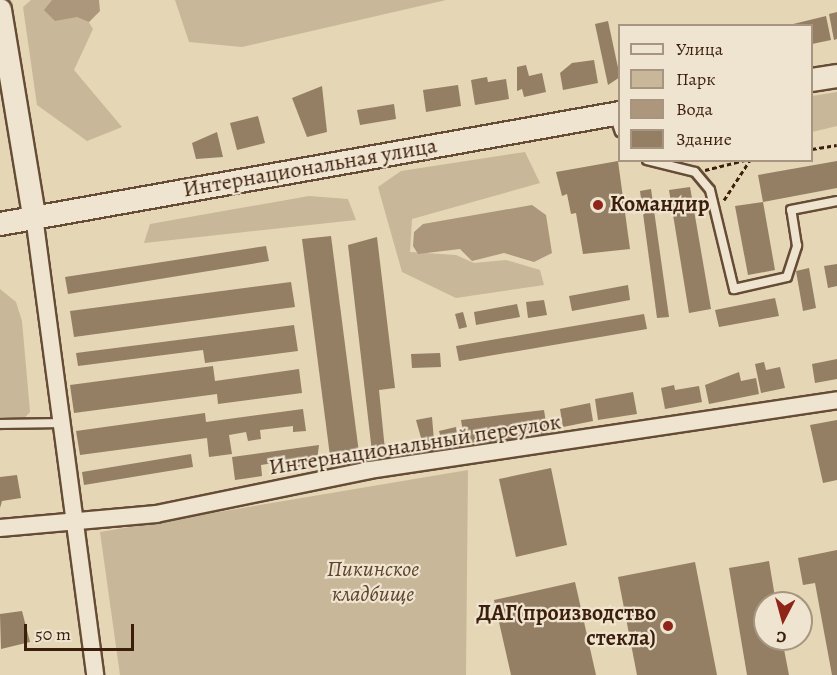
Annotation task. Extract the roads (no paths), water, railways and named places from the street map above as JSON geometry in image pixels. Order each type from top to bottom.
[{"type":"main road","points":[[0,10],[34,216]]},
{"type":"main road","points":[[813,80],[837,76]]},
{"type":"main road","name":"Интернациональная улица","points":[[0,225],[34,216],[618,120]]},
{"type":"street","points":[[34,216],[95,675]]},
{"type":"street","name":"Интернациональный переулок","points":[[0,528],[75,518],[156,514],[370,470],[837,400]]},
{"type":"lane","points":[[655,162],[694,172],[718,209],[734,290],[787,277],[797,246],[791,210],[837,201]]},
{"type":"lane","points":[[0,424],[60,423]]},
{"type":"water","points":[[52,0],[99,0],[100,11],[89,22],[77,17],[55,21],[44,10]]},
{"type":"water","points":[[532,205],[546,215],[552,253],[534,262],[504,253],[472,261],[460,249],[418,254],[413,246],[414,232],[423,224]]},
{"type":"place","name":"Командир","points":[[598,205]]},
{"type":"place","name":"ДАГ(производство стекла)","points":[[668,626]]},
{"type":"park label","name":"Пикинское кладбище","points":[[373,582]]}]
